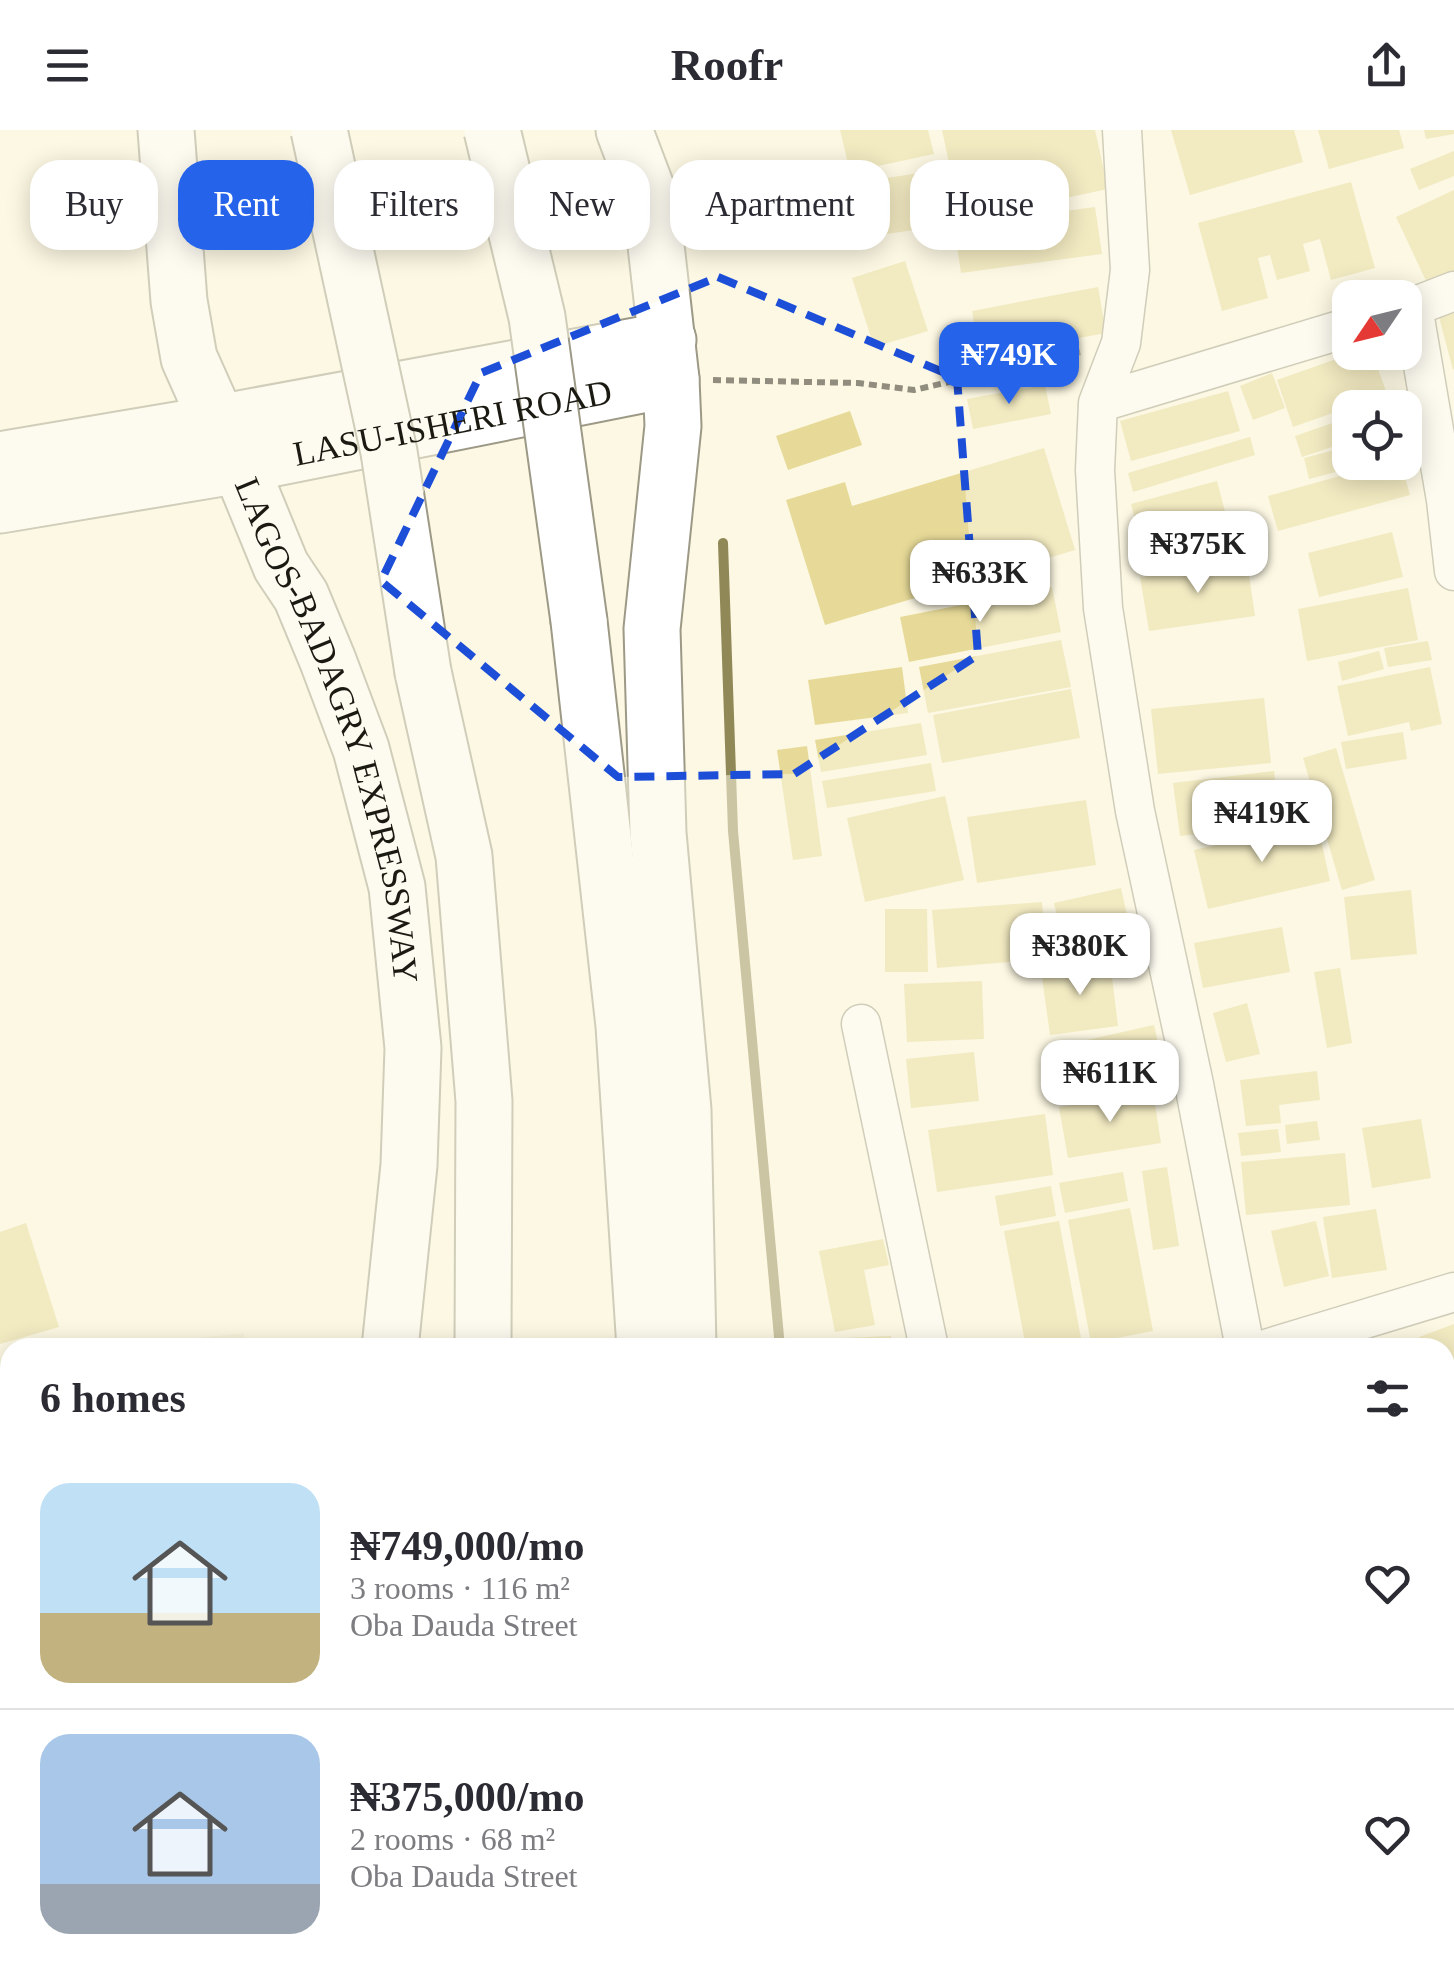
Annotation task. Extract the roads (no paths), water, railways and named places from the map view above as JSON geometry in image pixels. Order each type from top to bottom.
[{"type":"main road","name":"LAGOS-BADAGRY EXPRESSWAY","points":[[166,130],[183,334],[189,358],[281,566],[300,596],[328,661],[360,749],[397,887],[413,1048],[409,1165],[391,1338]]},
{"type":"main road","name":"LAGOS-BADAGRY EXPRESSWAY","points":[[319,130],[388,452],[423,672],[464,856],[484,1102],[483,1338]]},
{"type":"main road","points":[[492,130],[537,317],[579,621],[624,1026],[644,1338]]},
{"type":"main road","points":[[624,130],[652,202],[673,426],[652,629],[658,833],[683,1110],[688,1338]]},
{"type":"main road","name":"LASU-ISHERI ROAD","points":[[0,505],[229,444],[669,359]]},
{"type":"main road","name":"LASU-ISHERI ROAD","points":[[0,460],[229,444]]},
{"type":"street","points":[[1122,130],[1130,270],[1121,343],[1098,403],[1095,470],[1102,608],[1135,810],[1243,1338]]},
{"type":"street","points":[[1422,303],[1454,291]]},
{"type":"street","points":[[1098,403],[1332,332]]},
{"type":"street","points":[[1421,370],[1446,500],[1454,571]]},
{"type":"street","points":[[862,1024],[927,1338]]},
{"type":"street","points":[[1301,1338],[1454,1292]]},
{"type":"waterway","points":[[723,543],[733,831],[779,1338]]}]
